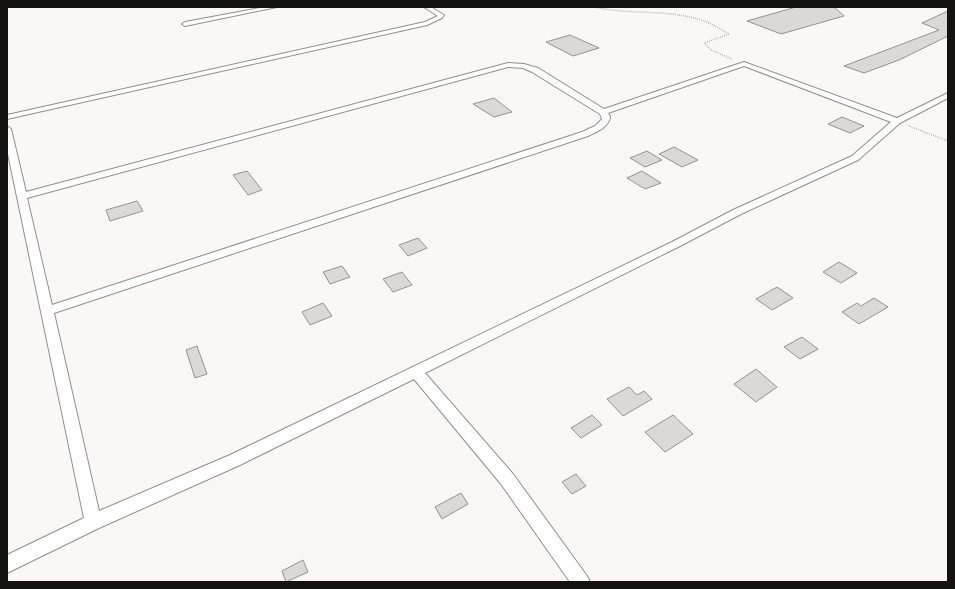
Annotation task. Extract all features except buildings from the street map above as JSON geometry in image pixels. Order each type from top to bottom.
[{"type":"street","points":[[185,24],[274,7]]},
{"type":"street","points":[[7,117],[427,22],[440,17],[441,15],[427,7]]},
{"type":"street","points":[[603,112],[744,64],[897,121]]},
{"type":"street","points":[[22,196],[508,65],[520,65],[530,68],[603,112],[606,116],[606,120],[598,128],[585,134],[47,311]]},
{"type":"street","points":[[7,564],[93,522],[234,460],[676,244],[737,212],[855,158],[897,121],[948,95]]},
{"type":"street","points":[[7,129],[93,522]]},
{"type":"street","points":[[416,372],[507,479],[581,582]]},
{"type":"path","points":[[594,7],[610,11],[673,15],[702,20],[729,34],[704,43],[711,50],[744,64]]},
{"type":"path","points":[[897,121],[948,141]]}]
